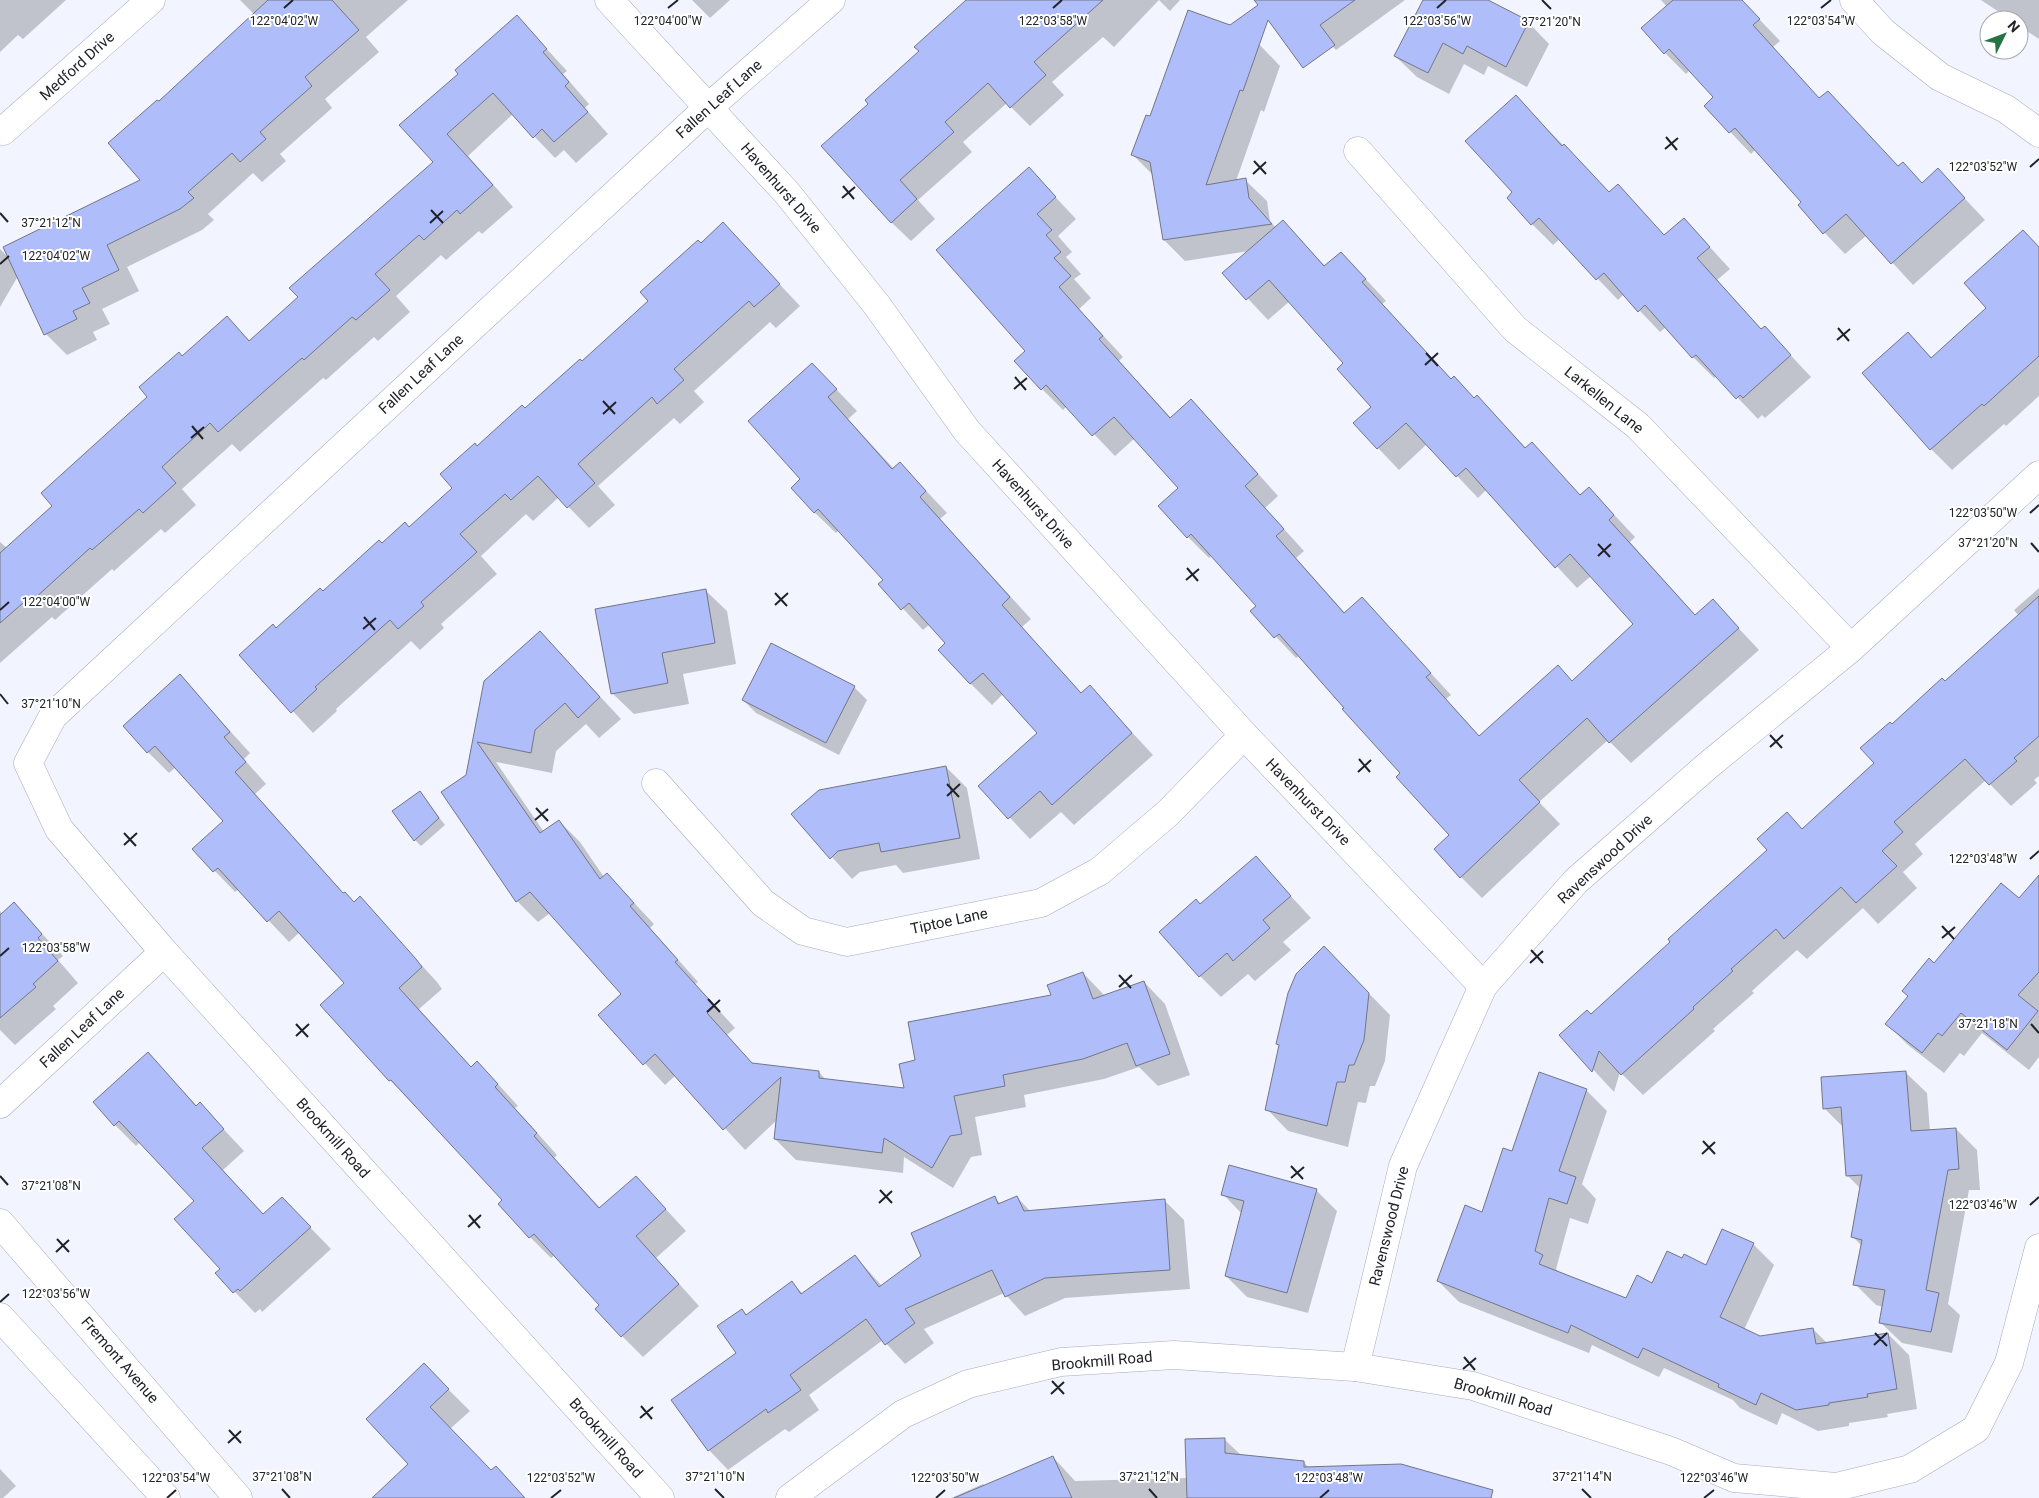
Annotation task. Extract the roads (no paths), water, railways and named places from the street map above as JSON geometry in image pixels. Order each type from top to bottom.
[{"type":"street","name":"Medford Drive","points":[[3,131],[151,0]]},
{"type":"street","name":"Havenhurst Drive","points":[[609,0],[787,193],[876,304],[966,430],[1244,735],[1483,986]]},
{"type":"street","name":"Fallen Leaf Lane","points":[[28,763],[53,716],[709,107],[831,0]]},
{"type":"street","points":[[1854,0],[1883,32],[1940,77],[2006,109],[2039,134]]},
{"type":"street","name":"Larkellen Lane","points":[[1358,151],[1516,329],[1638,426],[1851,648]]},
{"type":"street","name":"Ravenswood Drive","points":[[1355,1367],[1403,1166],[1483,986],[1576,881],[1706,767],[1851,648],[2039,475]]},
{"type":"street","name":"Tiptoe Lane","points":[[656,784],[763,903],[803,931],[847,942],[1040,903],[1100,871],[1168,813],[1244,735]]},
{"type":"street","name":"Brookmill Road","points":[[28,763],[60,829],[164,952],[660,1498]]},
{"type":"street","name":"Fallen Leaf Lane","points":[[0,1104],[164,952]]},
{"type":"street","name":"Fremont Avenue","points":[[0,1223],[238,1498]]},
{"type":"street","name":"Brookmill Road","points":[[790,1498],[903,1414],[968,1384],[1061,1362],[1174,1355],[1355,1367],[1473,1386],[1671,1451],[1734,1478],[1836,1487],[1910,1469],[1976,1430],[2009,1363],[2039,1248]]},
{"type":"street","points":[[0,1317],[166,1498]]}]
